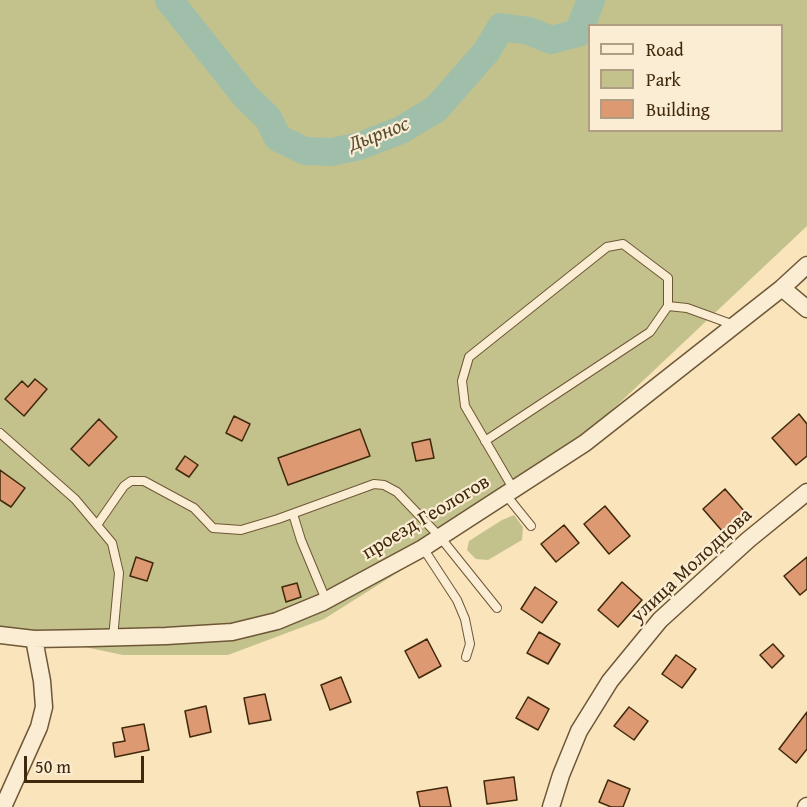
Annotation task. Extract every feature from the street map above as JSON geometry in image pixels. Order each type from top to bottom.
[{"type":"street","name":"проезд Геологов","points":[[0,635],[34,639],[113,638],[232,632],[277,621],[326,600],[423,548],[585,443],[782,288],[807,265]]},
{"type":"street","points":[[782,288],[807,309]]},
{"type":"street","name":"улица Молодцова","points":[[551,807],[579,731],[610,681],[660,620],[748,540],[807,492]]},
{"type":"street","points":[[3,807],[39,728],[44,707],[42,681],[34,639]]},
{"type":"lane","points":[[485,441],[650,332],[668,306],[668,278],[623,244],[607,247],[469,357],[462,381],[465,406],[510,493],[531,526]]},
{"type":"lane","points":[[668,306],[687,308],[735,325]]},
{"type":"lane","points":[[0,433],[75,499],[112,543],[119,573],[113,638]]},
{"type":"lane","points":[[97,525],[124,486],[131,482],[144,481],[194,508],[213,528],[241,530],[293,514],[374,484],[384,485],[397,492],[440,537],[496,608]]},
{"type":"lane","points":[[293,514],[301,540],[326,600]]},
{"type":"lane","points":[[423,548],[457,600],[465,619],[470,644],[466,657]]},
{"type":"green space","points":[[0,0],[807,0],[807,226],[524,493],[324,619],[228,655],[123,655],[80,646],[0,644]]},
{"type":"green space","points":[[514,515],[523,527],[522,540],[488,560],[476,559],[467,550],[469,541]]},
{"type":"building","points":[[35,379],[47,389],[24,416],[5,399],[22,381],[28,387]]},
{"type":"building","points":[[799,414],[807,424],[807,456],[796,465],[772,438]]},
{"type":"building","points":[[234,416],[250,424],[242,441],[226,433]]},
{"type":"building","points":[[99,419],[117,437],[89,466],[71,449]]},
{"type":"building","points":[[360,429],[370,456],[288,485],[278,458]]},
{"type":"building","points":[[430,439],[434,458],[416,461],[412,443]]},
{"type":"building","points":[[185,456],[198,465],[189,477],[176,469]]},
{"type":"building","points":[[0,470],[25,488],[11,507],[0,500]]},
{"type":"building","points":[[725,489],[745,512],[723,532],[703,509]]},
{"type":"building","points":[[605,506],[630,536],[609,554],[584,524]]},
{"type":"building","points":[[564,525],[579,543],[556,562],[541,544]]},
{"type":"building","points":[[136,557],[153,563],[147,581],[130,576]]},
{"type":"building","points":[[807,557],[807,589],[800,595],[784,576]]},
{"type":"building","points":[[622,582],[642,600],[618,627],[598,610]]},
{"type":"building","points":[[297,583],[301,597],[286,602],[282,587]]},
{"type":"building","points":[[535,587],[557,602],[542,623],[521,609]]},
{"type":"building","points":[[539,632],[560,644],[548,664],[527,653]]},
{"type":"building","points":[[427,639],[441,666],[419,678],[405,651]]},
{"type":"building","points":[[773,644],[784,656],[772,668],[760,655]]},
{"type":"building","points":[[676,655],[696,669],[682,688],[662,674]]},
{"type":"building","points":[[341,677],[351,702],[330,710],[321,685]]},
{"type":"building","points":[[265,694],[271,720],[249,724],[244,698]]},
{"type":"building","points":[[528,697],[549,709],[538,730],[516,718]]},
{"type":"building","points":[[206,706],[211,732],[190,737],[185,711]]},
{"type":"building","points":[[629,707],[648,721],[634,740],[614,726]]},
{"type":"building","points":[[807,712],[807,749],[796,763],[779,749]]},
{"type":"building","points":[[144,724],[149,750],[115,757],[113,743],[125,741],[122,728]]},
{"type":"building","points":[[514,777],[517,800],[487,804],[484,781]]},
{"type":"building","points":[[608,780],[630,789],[623,807],[611,807],[599,802]]},
{"type":"building","points":[[447,787],[451,807],[420,807],[417,792]]},
{"type":"waterway","name":"Дырнос","points":[[169,0],[246,97],[268,118],[278,138],[305,151],[331,152],[360,146],[401,130],[436,109],[486,52],[501,27],[529,31],[551,40],[578,33],[591,0]]}]
